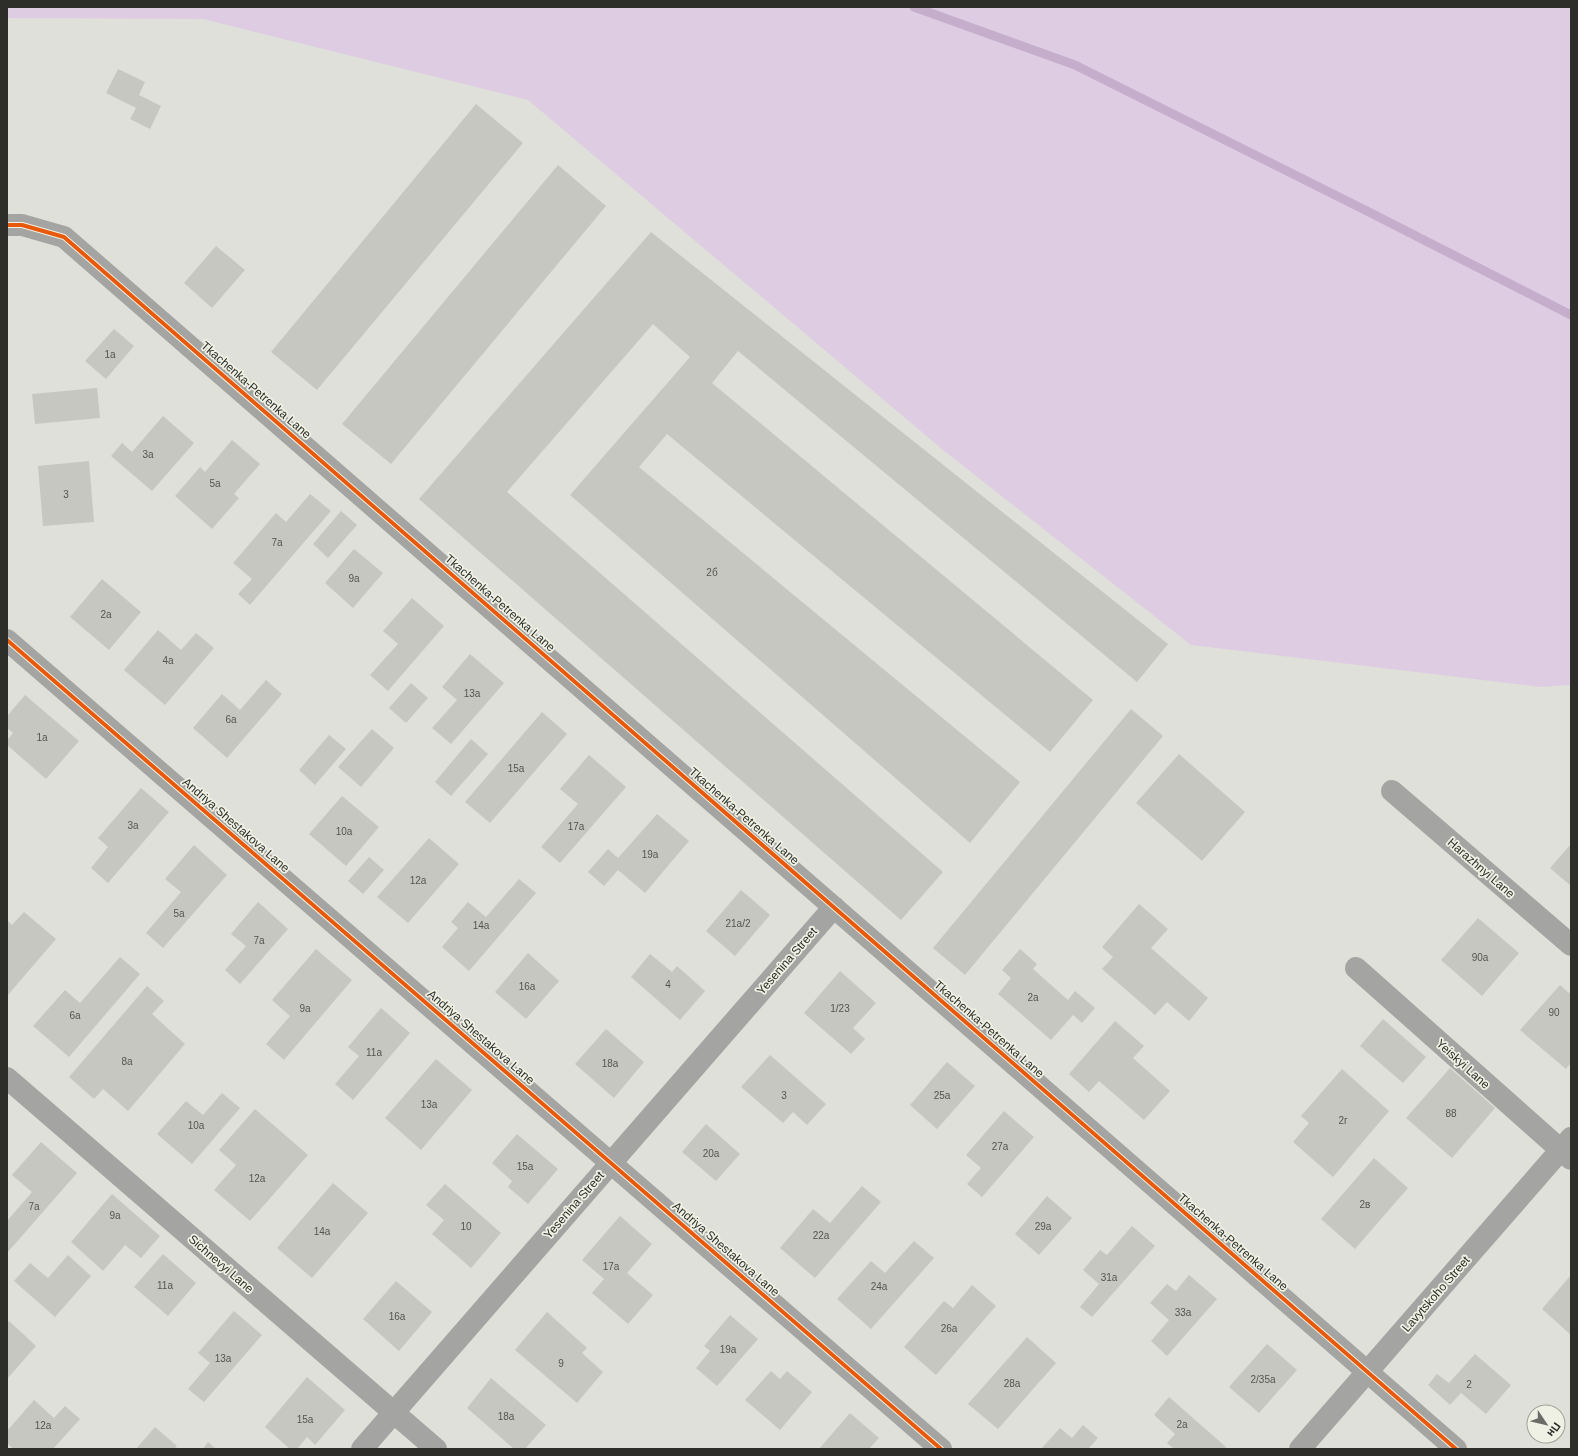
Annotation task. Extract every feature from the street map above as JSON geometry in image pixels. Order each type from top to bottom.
[{"type":"street","name":"Tkachenka-Petrenka Lane","points":[[7,225],[22,225],[64,236],[1456,1449]]},
{"type":"street","name":"Andriya Shestakova Lane","points":[[7,640],[942,1449]]},
{"type":"street","name":"Harazhnyi Lane","points":[[1392,791],[1571,945]]},
{"type":"street","name":"Yesenina Street","points":[[362,1449],[834,907]]},
{"type":"street","name":"Yeiskyi Lane","points":[[1356,968],[1568,1149]]},
{"type":"street","name":"Sichnevyi Lane","points":[[7,1078],[436,1449]]},
{"type":"street","name":"Lavytskoho Street","points":[[1300,1449],[1367,1372],[1568,1149]]},
{"type":"shaded area","points":[[7,7],[1571,7],[1571,685],[1540,687],[1191,645],[943,450],[528,100],[203,19],[7,18]]},
{"type":"building","points":[[118,69],[145,82],[139,95],[161,106],[150,129],[130,119],[136,108],[106,93]]},
{"type":"building","points":[[476,104],[523,143],[317,390],[271,352]]},
{"type":"building","points":[[558,165],[606,206],[391,464],[342,424]]},
{"type":"building","points":[[651,232],[1168,644],[1137,682],[738,351],[712,383],[1093,700],[1050,752],[667,434],[639,467],[1020,782],[970,843],[570,495],[690,357],[653,324],[507,492],[943,872],[901,920],[419,499]]},
{"type":"building","points":[[216,246],[245,270],[212,308],[184,283]]},
{"type":"building","points":[[114,329],[134,346],[106,379],[85,361]]},
{"type":"building","points":[[97,388],[100,418],[35,424],[32,394]]},
{"type":"building","points":[[163,416],[194,443],[152,491],[111,456],[122,443],[132,452]]},
{"type":"building","points":[[232,440],[260,464],[234,494],[239,498],[212,529],[175,496],[200,467],[205,472]]},
{"type":"building","points":[[89,461],[94,522],[43,526],[38,466]]},
{"type":"building","points":[[310,494],[331,511],[250,605],[238,594],[252,579],[233,563],[276,513],[286,522]]},
{"type":"building","points":[[341,511],[357,525],[328,558],[313,544]]},
{"type":"building","points":[[354,549],[383,573],[353,608],[325,583]]},
{"type":"building","points":[[102,579],[141,612],[109,650],[70,617]]},
{"type":"building","points":[[412,598],[444,626],[388,691],[370,675],[398,644],[383,631]]},
{"type":"building","points":[[158,630],[181,650],[196,633],[214,648],[165,705],[124,670]]},
{"type":"building","points":[[470,654],[504,683],[451,744],[432,728],[457,700],[442,687]]},
{"type":"building","points":[[266,680],[282,694],[227,758],[193,728],[222,694],[240,710]]},
{"type":"building","points":[[411,683],[428,698],[406,723],[389,708]]},
{"type":"building","points":[[25,695],[79,741],[46,779],[7,745],[7,740],[13,733],[7,728],[7,716]]},
{"type":"building","points":[[1131,709],[1163,736],[965,975],[933,948]]},
{"type":"building","points":[[542,712],[567,734],[490,823],[465,802]]},
{"type":"building","points":[[372,729],[394,748],[361,787],[338,767]]},
{"type":"building","points":[[329,735],[346,749],[315,785],[299,770]]},
{"type":"building","points":[[471,739],[488,754],[451,796],[435,782]]},
{"type":"building","points":[[1179,754],[1245,812],[1202,861],[1136,803]]},
{"type":"building","points":[[589,755],[626,787],[560,863],[541,847],[578,804],[560,789]]},
{"type":"building","points":[[141,788],[169,812],[108,883],[91,868],[108,847],[98,838]]},
{"type":"building","points":[[342,796],[379,827],[346,866],[309,834]]},
{"type":"building","points":[[657,814],[689,841],[645,893],[618,870],[604,886],[588,872],[608,849],[618,858]]},
{"type":"building","points":[[429,838],[459,864],[408,923],[377,897]]},
{"type":"building","points":[[1571,844],[1571,886],[1550,868]]},
{"type":"building","points":[[194,845],[227,875],[163,948],[146,933],[181,892],[165,879]]},
{"type":"building","points":[[369,857],[384,870],[363,894],[348,881]]},
{"type":"building","points":[[519,879],[536,893],[469,971],[442,947],[458,928],[451,922],[468,902],[486,917]]},
{"type":"building","points":[[741,890],[770,915],[735,956],[706,931]]},
{"type":"building","points":[[258,902],[288,929],[240,984],[225,970],[246,946],[231,934]]},
{"type":"building","points":[[1139,904],[1168,929],[1151,948],[1208,998],[1189,1021],[1167,1002],[1155,1015],[1102,969],[1113,957],[1102,947]]},
{"type":"building","points":[[24,912],[56,939],[7,996],[7,920],[12,925]]},
{"type":"building","points":[[1478,918],[1519,953],[1482,996],[1441,960]]},
{"type":"building","points":[[316,949],[352,980],[284,1060],[266,1044],[290,1016],[272,1000]]},
{"type":"building","points":[[1020,949],[1037,964],[1033,969],[1068,1000],[1075,991],[1095,1008],[1082,1023],[1073,1015],[1051,1040],[998,994],[1011,978],[1002,970]]},
{"type":"building","points":[[528,953],[559,981],[526,1019],[495,992]]},
{"type":"building","points":[[650,954],[672,972],[677,966],[705,991],[680,1020],[631,977]]},
{"type":"building","points":[[120,957],[140,974],[69,1057],[33,1026],[65,990],[80,1003]]},
{"type":"building","points":[[840,971],[876,1003],[853,1028],[865,1039],[851,1054],[804,1013]]},
{"type":"building","points":[[1560,985],[1569,993],[1571,990],[1571,1063],[1566,1069],[1520,1030]]},
{"type":"building","points":[[147,986],[164,1001],[152,1014],[185,1044],[128,1111],[103,1089],[94,1099],[69,1077]]},
{"type":"building","points":[[381,1008],[410,1033],[353,1100],[335,1084],[359,1056],[348,1047]]},
{"type":"building","points":[[1383,1019],[1426,1057],[1403,1083],[1360,1046]]},
{"type":"building","points":[[1115,1021],[1144,1046],[1133,1058],[1170,1091],[1144,1120],[1099,1081],[1089,1092],[1069,1074]]},
{"type":"building","points":[[606,1029],[644,1062],[614,1098],[575,1064]]},
{"type":"building","points":[[770,1055],[826,1104],[807,1125],[793,1112],[783,1123],[741,1087]]},
{"type":"building","points":[[436,1059],[472,1090],[421,1150],[385,1118]]},
{"type":"building","points":[[947,1062],[975,1086],[937,1129],[910,1105]]},
{"type":"building","points":[[1450,1068],[1495,1108],[1452,1158],[1406,1118]]},
{"type":"building","points":[[1342,1069],[1389,1111],[1333,1177],[1293,1142],[1309,1123],[1301,1116]]},
{"type":"building","points":[[222,1093],[240,1108],[192,1164],[157,1134],[186,1101],[203,1115]]},
{"type":"building","points":[[255,1109],[308,1155],[250,1221],[214,1190],[236,1165],[219,1150]]},
{"type":"building","points":[[1004,1111],[1034,1137],[982,1197],[967,1184],[981,1168],[966,1155]]},
{"type":"building","points":[[706,1124],[740,1154],[716,1181],[682,1152]]},
{"type":"building","points":[[517,1134],[558,1169],[528,1204],[508,1187],[512,1181],[492,1163]]},
{"type":"building","points":[[41,1142],[77,1173],[7,1253],[7,1221],[32,1192],[12,1175]]},
{"type":"building","points":[[1374,1158],[1408,1188],[1355,1249],[1321,1219]]},
{"type":"building","points":[[333,1183],[368,1213],[312,1278],[277,1248]]},
{"type":"building","points":[[445,1184],[501,1233],[471,1268],[432,1234],[444,1220],[426,1205]]},
{"type":"building","points":[[862,1186],[881,1202],[815,1278],[780,1248],[813,1209],[830,1223]]},
{"type":"building","points":[[112,1194],[160,1236],[141,1258],[125,1245],[103,1271],[71,1242]]},
{"type":"building","points":[[1047,1196],[1072,1218],[1039,1255],[1015,1234]]},
{"type":"building","points":[[620,1216],[652,1244],[627,1273],[653,1295],[628,1324],[592,1293],[604,1279],[582,1260]]},
{"type":"building","points":[[1132,1226],[1155,1246],[1092,1317],[1080,1307],[1099,1284],[1083,1270],[1100,1250],[1107,1255]]},
{"type":"building","points":[[914,1241],[934,1258],[871,1329],[837,1299],[871,1261],[885,1273]]},
{"type":"building","points":[[163,1254],[196,1283],[168,1316],[134,1287]]},
{"type":"building","points":[[68,1255],[91,1276],[55,1317],[14,1281],[30,1263],[48,1278]]},
{"type":"building","points":[[1189,1275],[1217,1299],[1167,1356],[1151,1341],[1169,1320],[1150,1303],[1167,1284],[1176,1291]]},
{"type":"building","points":[[1571,1275],[1571,1335],[1542,1309]]},
{"type":"building","points":[[396,1281],[432,1312],[399,1351],[363,1319]]},
{"type":"building","points":[[972,1285],[996,1306],[936,1375],[904,1347],[944,1301],[953,1308]]},
{"type":"building","points":[[234,1311],[262,1335],[204,1402],[188,1389],[210,1363],[198,1353]]},
{"type":"building","points":[[547,1312],[587,1348],[582,1353],[603,1372],[577,1403],[515,1350]]},
{"type":"building","points":[[730,1315],[758,1339],[717,1386],[696,1368],[710,1351],[704,1346]]},
{"type":"building","points":[[9,1321],[36,1346],[7,1379],[7,1323]]},
{"type":"building","points":[[1027,1337],[1056,1363],[998,1429],[968,1404]]},
{"type":"building","points":[[1267,1344],[1297,1370],[1259,1413],[1229,1387]]},
{"type":"building","points":[[1475,1354],[1511,1385],[1486,1414],[1461,1393],[1450,1405],[1428,1385],[1437,1374],[1449,1383]]},
{"type":"building","points":[[771,1371],[780,1379],[787,1371],[812,1392],[780,1430],[745,1400]]},
{"type":"building","points":[[307,1377],[345,1410],[315,1445],[307,1437],[297,1449],[290,1449],[265,1427]]},
{"type":"building","points":[[491,1378],[546,1425],[525,1449],[514,1449],[467,1408]]},
{"type":"building","points":[[1169,1397],[1226,1447],[1224,1449],[1174,1449],[1167,1443],[1175,1434],[1154,1415]]},
{"type":"building","points":[[34,1400],[54,1418],[65,1406],[80,1419],[53,1449],[13,1449],[7,1443],[7,1431]]},
{"type":"building","points":[[850,1413],[879,1438],[869,1449],[819,1449]]},
{"type":"building","points":[[1083,1425],[1098,1438],[1088,1449],[1041,1449],[1060,1428],[1072,1438]]},
{"type":"building","points":[[155,1427],[177,1446],[174,1449],[136,1449]]},
{"type":"building","points":[[208,1442],[216,1449],[203,1449]]},
{"type":"waterway","points":[[914,7],[1075,65],[1571,315]]},
{"type":"cycle path","points":[[7,225],[22,225],[64,237],[1456,1449]]},
{"type":"cycle path","points":[[7,640],[941,1449]]}]
